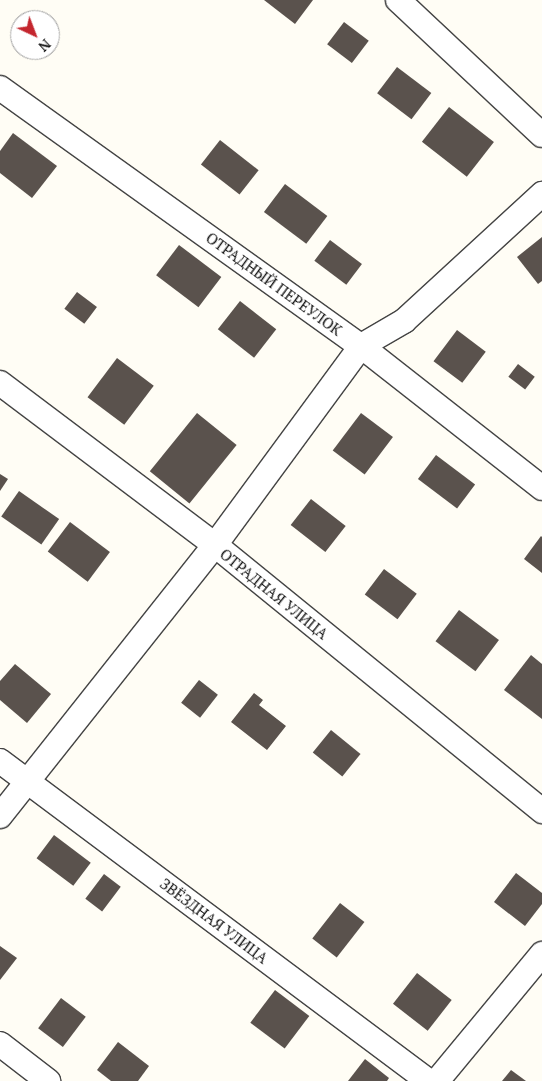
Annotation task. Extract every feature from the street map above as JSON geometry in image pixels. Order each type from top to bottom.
[{"type":"street","points":[[398,0],[542,135]]},
{"type":"street","name":"ОТРАДНЫЙ ПЕРЕУЛОК","points":[[0,88],[360,346],[542,488]]},
{"type":"street","points":[[0,816],[215,546],[360,346],[404,321],[542,194]]},
{"type":"street","name":"ОТРАДНАЯ УЛИЦА","points":[[0,383],[215,546],[542,811]]},
{"type":"street","name":"ЗВЁЗДНАЯ УЛИЦА","points":[[0,761],[428,1081]]},
{"type":"street","points":[[437,1081],[542,954]]},
{"type":"street","points":[[0,1044],[48,1081]]},
{"type":"building","points":[[264,0],[313,0],[295,24]]},
{"type":"building","points":[[344,22],[369,41],[352,63],[327,44]]},
{"type":"building","points":[[397,67],[431,93],[411,119],[377,93]]},
{"type":"building","points":[[449,107],[494,142],[467,177],[422,142]]},
{"type":"building","points":[[13,133],[57,166],[32,198],[0,173],[0,151]]},
{"type":"building","points":[[220,140],[259,170],[240,195],[201,164]]},
{"type":"building","points":[[285,184],[327,216],[306,244],[264,212]]},
{"type":"building","points":[[542,237],[542,281],[538,284],[517,257]]},
{"type":"building","points":[[330,240],[362,264],[346,285],[314,261]]},
{"type":"building","points":[[179,245],[221,277],[198,307],[156,275]]},
{"type":"building","points":[[77,292],[97,307],[84,324],[64,309]]},
{"type":"building","points":[[240,301],[276,329],[254,358],[218,329]]},
{"type":"building","points":[[457,330],[486,352],[462,383],[434,361]]},
{"type":"building","points":[[117,358],[154,386],[124,425],[88,397]]},
{"type":"building","points":[[518,364],[535,377],[525,389],[508,377]]},
{"type":"building","points":[[197,413],[237,445],[189,503],[150,471]]},
{"type":"building","points":[[361,413],[393,437],[365,475],[333,451]]},
{"type":"building","points":[[436,455],[475,484],[457,508],[418,479]]},
{"type":"building","points":[[0,474],[8,479],[0,491]]},
{"type":"building","points":[[19,491],[59,519],[41,544],[1,516]]},
{"type":"building","points":[[311,499],[346,526],[325,552],[291,525]]},
{"type":"building","points":[[70,522],[110,552],[88,582],[48,552]]},
{"type":"building","points":[[542,537],[542,573],[524,559]]},
{"type":"building","points":[[384,569],[417,594],[397,619],[365,595]]},
{"type":"building","points":[[459,610],[499,640],[475,671],[436,641]]},
{"type":"building","points":[[531,655],[542,664],[542,719],[504,690]]},
{"type":"building","points":[[15,664],[51,694],[27,723],[0,700],[0,681]]},
{"type":"building","points":[[199,680],[218,695],[200,718],[181,703]]},
{"type":"building","points":[[254,693],[263,700],[259,705],[286,726],[267,750],[231,722]]},
{"type":"building","points":[[331,730],[361,754],[342,776],[313,753]]},
{"type":"building","points":[[54,835],[91,863],[73,886],[37,858]]},
{"type":"building","points":[[516,873],[542,893],[542,904],[525,926],[494,902]]},
{"type":"building","points":[[104,874],[121,887],[102,911],[85,899]]},
{"type":"building","points":[[340,903],[364,922],[337,958],[312,938]]},
{"type":"building","points":[[0,946],[17,958],[0,980]]},
{"type":"building","points":[[417,973],[452,1000],[428,1031],[393,1004]]},
{"type":"building","points":[[275,990],[309,1016],[285,1049],[250,1023]]},
{"type":"building","points":[[61,998],[86,1017],[63,1047],[38,1028]]},
{"type":"building","points":[[118,1042],[149,1066],[138,1081],[111,1081],[97,1070]]},
{"type":"building","points":[[365,1059],[389,1078],[387,1081],[348,1081]]},
{"type":"building","points":[[511,1070],[526,1081],[502,1081]]}]
